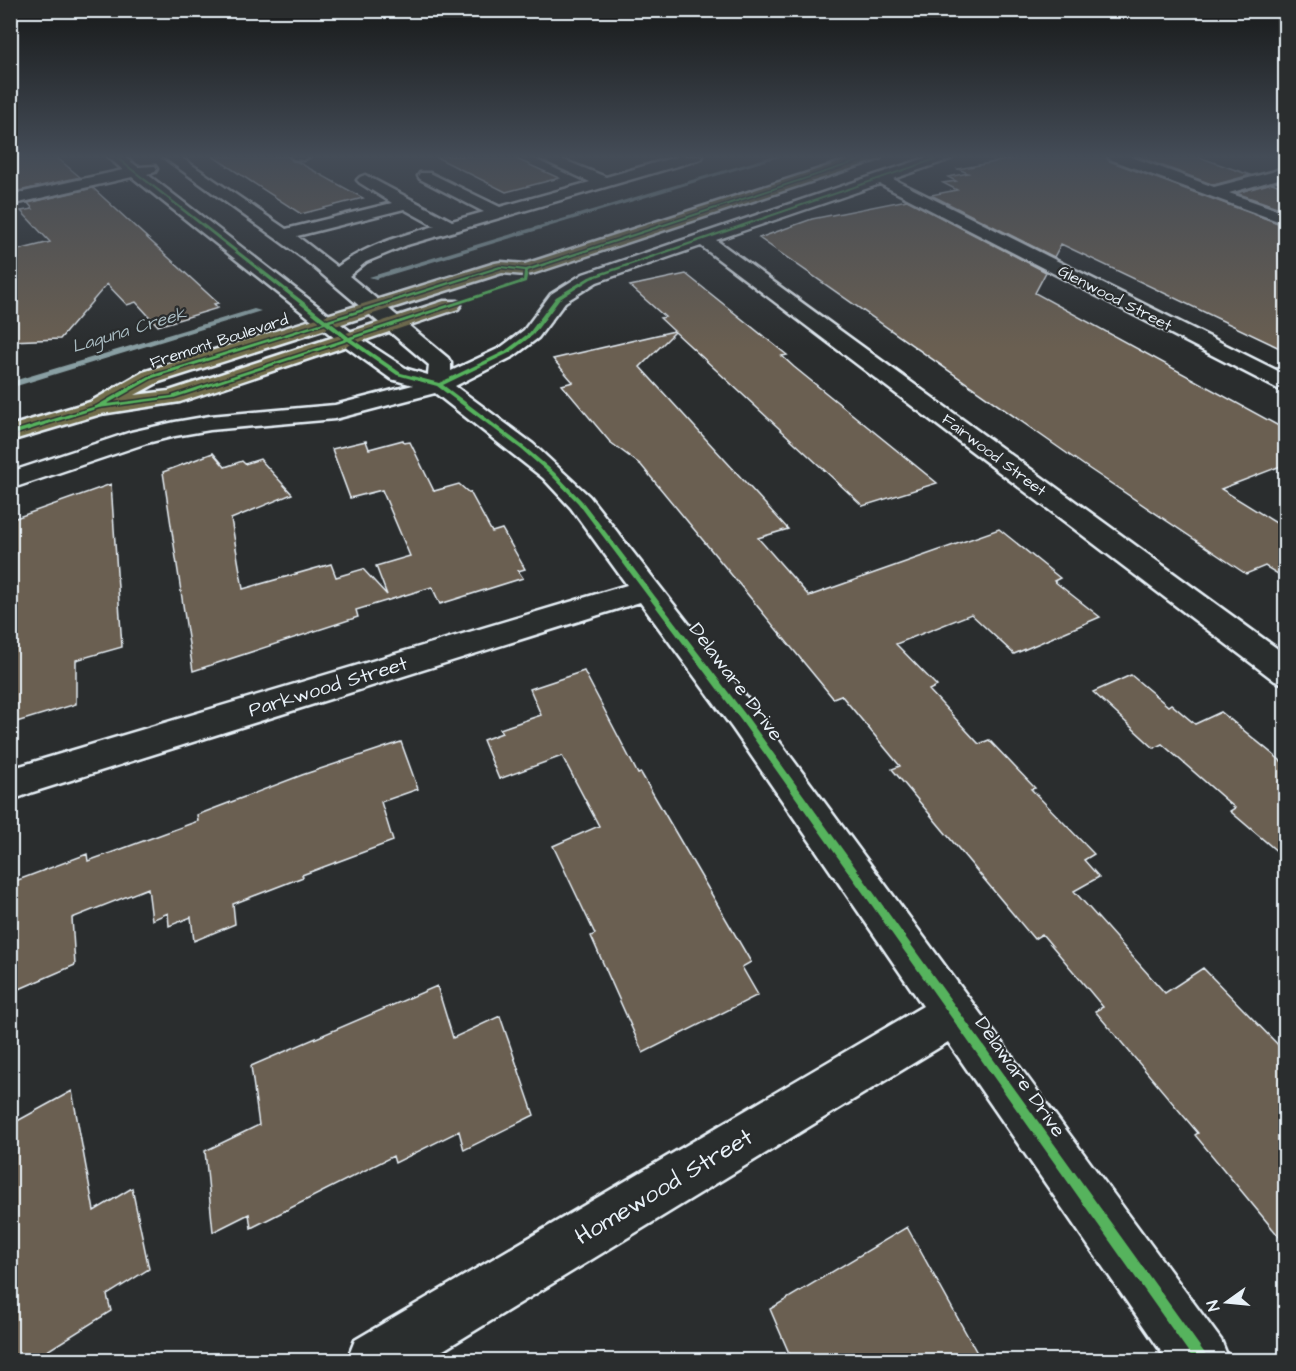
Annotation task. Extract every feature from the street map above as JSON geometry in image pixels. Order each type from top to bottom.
[{"type":"main road","name":"Fremont Boulevard","points":[[98,407],[151,377],[324,321],[501,267],[526,270],[679,220]]},
{"type":"main road","name":"Fremont Boulevard","points":[[10,434],[98,407],[172,397],[525,281],[526,270]]},
{"type":"street","name":"Delaware Drive","points":[[195,220],[324,321],[399,374],[439,385],[552,473],[580,502],[745,720],[1201,1360]]},
{"type":"street","points":[[260,220],[338,275],[440,363],[439,385]]},
{"type":"street","points":[[282,235],[342,220]]},
{"type":"street","points":[[437,220],[450,227]]},
{"type":"street","points":[[338,275],[360,258],[401,241],[475,220]]},
{"type":"street","points":[[10,481],[166,430],[210,423],[335,412],[439,385],[507,352],[531,334],[558,298],[572,287],[590,278],[758,220]]},
{"type":"street","name":"Glenwood Street","points":[[963,220],[1286,384]]},
{"type":"street","name":"Fairwood Street","points":[[702,239],[1286,672]]},
{"type":"street","points":[[306,253],[401,241]]},
{"type":"street","name":"Parkwood Street","points":[[10,786],[22,780],[646,590]]},
{"type":"street","name":"Homewood Street","points":[[375,1360],[954,1013]]},
{"type":"building","points":[[29,220],[128,220],[218,303],[214,304],[218,308],[158,326],[136,302],[127,305],[107,284],[60,339],[10,341],[10,252],[50,242]]},
{"type":"building","points":[[809,220],[946,220],[1046,272],[1035,293],[1286,430],[1286,464],[1221,489],[1286,529],[1286,579],[1265,566],[1246,574],[1085,466],[759,238]]},
{"type":"building","points":[[981,220],[1270,220],[1286,226],[1286,351],[1061,244],[1054,257]]},
{"type":"building","points":[[686,274],[787,355],[782,356],[937,483],[863,506],[675,332],[640,367],[788,529],[758,538],[809,596],[999,529],[1060,578],[1054,581],[1100,617],[1014,654],[971,614],[896,644],[937,686],[929,690],[979,744],[989,740],[1035,788],[1031,789],[1094,854],[1084,860],[1099,877],[1074,891],[1165,993],[1203,968],[1286,1053],[1286,1245],[1195,1135],[1198,1133],[1095,1011],[1103,1007],[1042,934],[1034,939],[892,769],[900,766],[841,695],[833,698],[641,465],[610,442],[562,385],[573,382],[553,359],[674,331],[660,318],[665,317],[630,286]]},
{"type":"building","points":[[403,440],[404,443],[410,442],[434,491],[459,484],[470,492],[492,532],[502,529],[525,569],[518,571],[523,578],[440,604],[432,587],[356,610],[358,617],[193,671],[163,472],[213,453],[225,467],[242,461],[245,464],[260,459],[292,494],[231,519],[243,589],[331,564],[336,577],[363,569],[387,595],[376,566],[410,556],[382,490],[350,498],[332,449],[366,441],[369,449]]},
{"type":"building","points":[[111,484],[122,647],[76,660],[76,704],[10,724],[10,520]]},
{"type":"building","points":[[584,671],[638,774],[641,773],[751,962],[742,967],[758,995],[643,1053],[591,936],[595,934],[553,846],[599,826],[562,756],[499,779],[483,740],[502,733],[500,729],[541,715],[530,689]]},
{"type":"building","points":[[1131,675],[1168,706],[1171,704],[1195,724],[1221,712],[1286,765],[1286,859],[1230,811],[1235,808],[1162,744],[1154,748],[1093,692]]},
{"type":"building","points":[[401,742],[418,789],[381,802],[393,841],[233,904],[235,924],[194,941],[191,917],[169,926],[168,913],[152,920],[148,888],[72,918],[75,965],[10,993],[10,883],[87,854],[88,861],[116,851],[198,821],[197,815],[302,775]]},
{"type":"building","points":[[437,986],[453,1038],[500,1016],[534,1115],[464,1150],[459,1131],[395,1163],[393,1156],[251,1228],[249,1214],[213,1232],[205,1151],[259,1125],[251,1066]]},
{"type":"building","points":[[72,1091],[94,1211],[132,1188],[149,1269],[107,1295],[111,1311],[33,1360],[10,1360],[10,1125]]},
{"type":"building","points":[[907,1227],[981,1360],[792,1360],[770,1309]]},
{"type":"waterway","name":"Laguna Creek","points":[[373,277],[564,220]]},
{"type":"waterway","name":"Laguna Creek","points":[[10,385],[257,311]]},
{"type":"cycle path","points":[[196,220],[348,339],[399,374],[439,385],[524,449],[552,473],[580,502],[745,720],[1201,1360]]},
{"type":"cycle path","points":[[98,407],[151,377],[501,267],[526,270],[679,220]]},
{"type":"cycle path","points":[[439,385],[507,352],[531,334],[558,298],[590,278],[759,220]]},
{"type":"cycle path","points":[[10,434],[98,407],[172,397],[525,281],[526,270]]}]
